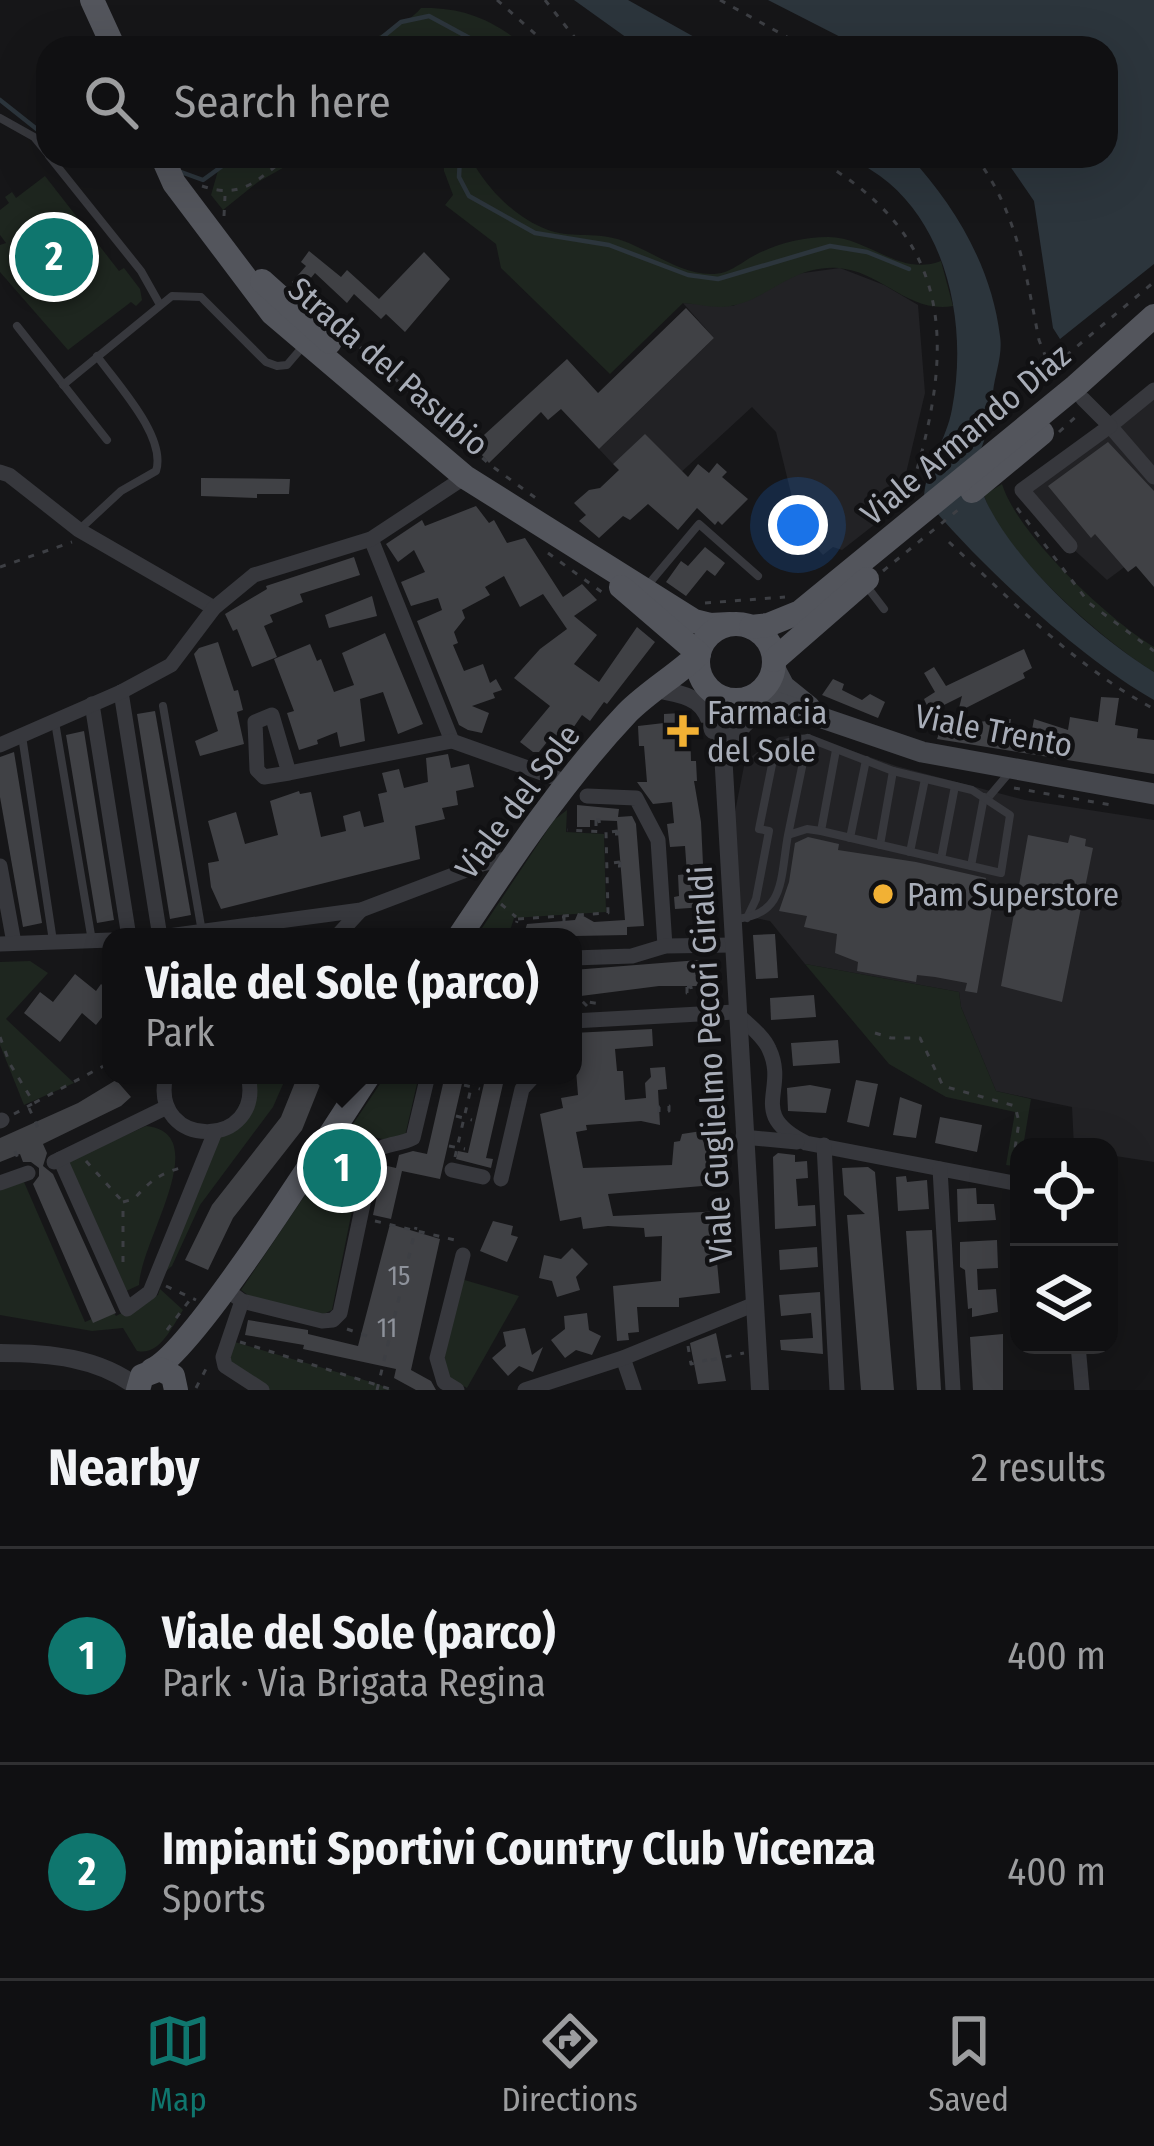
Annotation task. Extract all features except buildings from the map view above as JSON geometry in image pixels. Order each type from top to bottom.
[{"type":"main road","points":[[92,0],[108,36]]},
{"type":"main road","name":"Strada del Pasubio","points":[[167,168],[174,183],[221,234],[588,558],[655,603],[702,625],[741,626]]},
{"type":"main road","name":"Strada del Pasubio","points":[[221,234],[272,313],[306,343],[465,477],[540,512]]},
{"type":"main road","name":"Viale Armando Diaz","points":[[774,664],[858,581],[1154,316]]},
{"type":"main road","name":"Viale Armando Diaz","points":[[991,464],[1083,399],[1154,339]]},
{"type":"main road","points":[[655,603],[745,612],[858,581]]},
{"type":"main road","name":"Viale Armando Diaz","points":[[741,626],[768,625],[858,581]]},
{"type":"main road","points":[[632,708],[671,659],[655,603]]},
{"type":"main road","name":"Strada del Pasubio","points":[[655,603],[699,654]]},
{"type":"main road","points":[[741,626],[770,644],[774,664],[764,688],[729,699],[709,687],[699,654],[710,634],[741,626]]},
{"type":"main road","name":"Viale del Sole","points":[[466,928],[510,858],[578,789],[632,708],[699,654]]},
{"type":"main road","name":"Viale Trento","points":[[774,664],[784,686],[825,718]]},
{"type":"main road","name":"Viale del Sole","points":[[632,708],[665,691],[709,687]]},
{"type":"main road","name":"Viale Trento","points":[[750,696],[922,752],[1154,794]]},
{"type":"main road","points":[[137,1380],[167,1362],[198,1307],[233,1295],[363,1084]]},
{"type":"main road","points":[[176,1387],[198,1307]]},
{"type":"main road","points":[[137,1380],[167,1371],[176,1387]]},
{"type":"street","points":[[1070,546],[1022,490],[1154,390]]},
{"type":"street","points":[[1083,399],[1154,477]]},
{"type":"street","points":[[0,472],[79,530],[214,608]]},
{"type":"street","points":[[0,745],[121,692],[171,664],[214,608],[254,575],[371,539],[465,477]]},
{"type":"street","points":[[371,539],[452,741]]},
{"type":"street","name":"Viale Guglielmo Pecori Giraldi","points":[[709,687],[722,734],[723,788],[740,918],[734,945],[735,1012],[760,1390]]},
{"type":"street","points":[[665,691],[694,698],[707,710],[723,788]]},
{"type":"street","points":[[121,692],[160,928]]},
{"type":"street","points":[[722,734],[750,696]]},
{"type":"street","points":[[92,704],[128,928]]},
{"type":"street","points":[[723,788],[734,735],[751,718],[776,713],[825,718]]},
{"type":"street","points":[[289,773],[452,741],[578,789],[636,798],[658,840],[665,946]]},
{"type":"street","points":[[237,928],[362,910],[510,858]]},
{"type":"street","points":[[0,866],[7,943],[102,940]]},
{"type":"street","points":[[448,879],[471,880],[489,892]]},
{"type":"street","points":[[345,928],[362,910]]},
{"type":"street","points":[[582,958],[632,956],[665,946],[734,945]]},
{"type":"street","points":[[582,1020],[735,1012],[768,1047],[776,1123],[806,1143]]},
{"type":"street","points":[[165,1084],[167,1107],[187,1128],[215,1132],[229,1127],[247,1107],[249,1084]]},
{"type":"street","points":[[262,1390],[225,1366],[233,1295],[333,1320],[340,1312],[374,1152],[412,1138],[426,1084]]},
{"type":"street","points":[[502,1179],[527,1084]]},
{"type":"street","points":[[167,1107],[55,1161],[127,1309],[150,1292],[215,1132]]},
{"type":"street","points":[[743,1137],[824,1145],[1010,1183]]},
{"type":"street","points":[[824,1145],[837,1390]]},
{"type":"street","points":[[940,1169],[952,1390]]},
{"type":"street","points":[[452,1170],[483,1177]]},
{"type":"street","points":[[0,1183],[28,1173]]},
{"type":"street","points":[[457,1390],[445,1382],[437,1358],[463,1256]]},
{"type":"street","points":[[525,1390],[623,1358],[755,1304]]},
{"type":"street","points":[[0,1353],[56,1353],[137,1380]]},
{"type":"street","points":[[1079,1354],[1082,1390]]},
{"type":"street","points":[[623,1358],[634,1390]]},
{"type":"lane","points":[[0,118],[36,139]]},
{"type":"lane","points":[[59,168],[141,271],[159,302]]},
{"type":"lane","points":[[64,385],[159,302],[172,296],[201,297],[266,362],[277,366],[287,365],[306,343]]},
{"type":"lane","points":[[17,326],[107,440]]},
{"type":"lane","points":[[79,530],[121,491],[156,471],[159,460],[153,436],[97,356]]},
{"type":"lane","points":[[655,603],[699,524],[758,576]]},
{"type":"lane","points":[[858,581],[884,609]]},
{"type":"lane","points":[[163,706],[201,928]]},
{"type":"lane","points":[[54,720],[92,941]]},
{"type":"lane","points":[[22,735],[53,942]]},
{"type":"lane","points":[[740,918],[760,916],[774,905],[808,738]]},
{"type":"lane","points":[[808,738],[836,749],[893,771],[955,786],[1010,815],[1001,873],[821,831],[759,829],[776,745],[808,738]]},
{"type":"lane","points":[[821,831],[836,749]]},
{"type":"lane","points":[[850,838],[866,760]]},
{"type":"lane","points":[[971,866],[985,798],[1011,770]]},
{"type":"lane","points":[[880,845],[893,771]]},
{"type":"lane","points":[[910,852],[925,779]]},
{"type":"lane","points":[[941,859],[955,786]]},
{"type":"lane","points":[[740,918],[756,899],[769,831]]},
{"type":"path","points":[[497,0],[538,36]]},
{"type":"path","points":[[545,0],[574,36]]},
{"type":"path","points":[[720,0],[785,36]]},
{"type":"path","points":[[203,186],[225,194],[240,191],[272,168]]},
{"type":"path","points":[[834,168],[853,178],[901,225],[923,261],[936,329],[936,394],[913,483],[934,514],[1037,625],[1122,692],[1154,709]]},
{"type":"path","points":[[985,168],[1016,229],[1040,340],[1045,355],[1056,364],[1154,282]]},
{"type":"path","points":[[221,234],[225,194]]},
{"type":"path","points":[[347,336],[540,512]]},
{"type":"path","points":[[1013,502],[1089,603],[1154,651]]},
{"type":"path","points":[[858,581],[934,514]]},
{"type":"path","points":[[0,567],[72,543],[79,530]]},
{"type":"path","points":[[702,603],[787,596]]},
{"type":"path","points":[[515,928],[518,919],[608,914],[606,832],[567,830]]},
{"type":"path","points":[[875,1033],[920,1038],[939,1080],[949,1089],[1015,1106],[1018,1138]]},
{"type":"path","points":[[0,1036],[38,1128]]},
{"type":"path","points":[[1,1121],[102,1068]]},
{"type":"path","points":[[452,1170],[472,1084]]},
{"type":"path","points":[[464,1085],[480,1089]]},
{"type":"path","points":[[466,1109],[475,1112]]},
{"type":"path","points":[[456,1117],[472,1120]]},
{"type":"path","points":[[449,1146],[465,1150]]},
{"type":"path","points":[[77,1151],[123,1202],[124,1259],[112,1278]]},
{"type":"path","points":[[123,1202],[134,1199],[144,1184],[162,1173],[185,1166]]},
{"type":"path","points":[[362,1217],[475,1245],[463,1256]]},
{"type":"path","points":[[376,1390],[404,1292],[416,1228]]},
{"type":"path","points":[[408,1261],[416,1262]]},
{"type":"path","points":[[397,1276],[404,1278]]},
{"type":"path","points":[[156,1277],[198,1307]]},
{"type":"path","points":[[160,1340],[186,1300],[198,1307]]},
{"type":"path","points":[[389,1305],[398,1306]]},
{"type":"path","points":[[395,1316],[403,1317]]},
{"type":"path","points":[[686,1333],[691,1364],[757,1350]]},
{"type":"path","points":[[228,1339],[393,1390]]},
{"type":"path","points":[[378,1340],[396,1348]]},
{"type":"shaded area","points":[[574,0],[628,0],[692,36],[624,36]]},
{"type":"shaded area","points":[[768,0],[1154,0],[1154,264],[1060,339],[1053,328],[1034,201],[1011,168],[1118,168],[1118,36],[838,36]]},
{"type":"shaded area","points":[[421,8],[451,10],[478,17],[511,36],[379,36]]},
{"type":"shaded area","points":[[219,168],[283,168],[223,210],[211,195]]},
{"type":"shaded area","points":[[476,168],[496,194],[550,231],[613,238],[697,272],[725,272],[774,247],[819,237],[857,243],[911,264],[941,261],[953,306],[923,304],[853,271],[822,269],[793,277],[744,303],[714,307],[683,303],[610,374],[501,268],[496,244],[445,205],[453,195],[444,171]]},
{"type":"shaded area","points":[[867,168],[919,168],[956,217],[989,286],[1001,343],[988,429],[974,463],[984,497],[1040,577],[1108,640],[1154,672],[1154,700],[1094,660],[1032,608],[924,498],[949,420],[956,379],[955,318],[940,257],[927,230],[889,183]]},
{"type":"shaded area","points":[[45,176],[119,271],[124,268],[140,289],[142,300],[136,306],[131,302],[68,350],[0,272],[0,245],[6,243],[0,235],[0,210],[9,203],[5,197],[12,192],[16,198]]},
{"type":"shaded area","points":[[840,268],[918,305],[925,393],[903,486],[911,496],[842,550],[833,547],[823,555],[800,530],[776,432],[752,407],[677,476],[645,435],[613,464],[599,449],[714,338],[683,303],[733,306],[796,274]]},
{"type":"shaded area","points":[[1154,391],[1154,545],[1107,580],[1022,490]]},
{"type":"shaded area","points":[[1002,484],[1026,527],[1067,574],[1154,647],[1154,672],[1082,617],[1011,543],[984,495]]},
{"type":"shaded area","points":[[803,734],[896,766],[1025,800],[1154,820],[1154,1162],[1118,1156],[1118,1138],[1074,1138],[1072,1107],[996,1091],[959,992],[805,964],[770,921],[740,915],[734,817],[745,761],[779,737]]},
{"type":"shaded area","points":[[567,810],[566,832],[604,834],[606,912],[514,918],[511,928],[482,928],[554,820]]},
{"type":"shaded area","points":[[30,961],[48,973],[6,1019],[74,1083],[24,1105],[0,1045],[0,962]]},
{"type":"shaded area","points":[[805,964],[959,992],[996,1091],[1031,1099],[1024,1138],[1011,1138],[1015,1112],[946,1097],[889,1064]]},
{"type":"shaded area","points":[[250,1084],[283,1084],[273,1107],[200,1205],[165,1272],[219,1137]]},
{"type":"shaded area","points":[[380,1084],[417,1084],[405,1136],[398,1142],[367,1136],[332,1310],[320,1316],[241,1290]]},
{"type":"shaded area","points":[[146,1126],[166,1133],[174,1147],[175,1168],[139,1285],[120,1294],[62,1164]]},
{"type":"shaded area","points":[[24,1182],[85,1322],[112,1310],[116,1316],[158,1295],[160,1289],[183,1310],[158,1345],[137,1351],[123,1328],[92,1331],[0,1315],[0,1189]]},
{"type":"shaded area","points":[[461,1279],[519,1296],[467,1388],[442,1369]]},
{"type":"shaded area","points":[[228,1340],[391,1390],[255,1390],[234,1379]]},
{"type":"waterway","points":[[384,36],[401,22],[429,16],[466,36]]},
{"type":"waterway","points":[[0,100],[36,128]]},
{"type":"waterway","points":[[181,172],[203,180],[220,168]]},
{"type":"waterway","points":[[459,168],[469,196],[535,233],[609,245],[688,275],[718,279],[830,246],[867,252],[909,269]]},
{"type":"place","name":"Impianti Sportivi Country Club Vicenza","points":[[54,257]]},
{"type":"place","name":"Farmacia del Sole","points":[[683,731]]},
{"type":"place","name":"Pam Superstore","points":[[883,894]]},
{"type":"place","name":"Viale del Sole (parco)","points":[[342,1168]]}]
